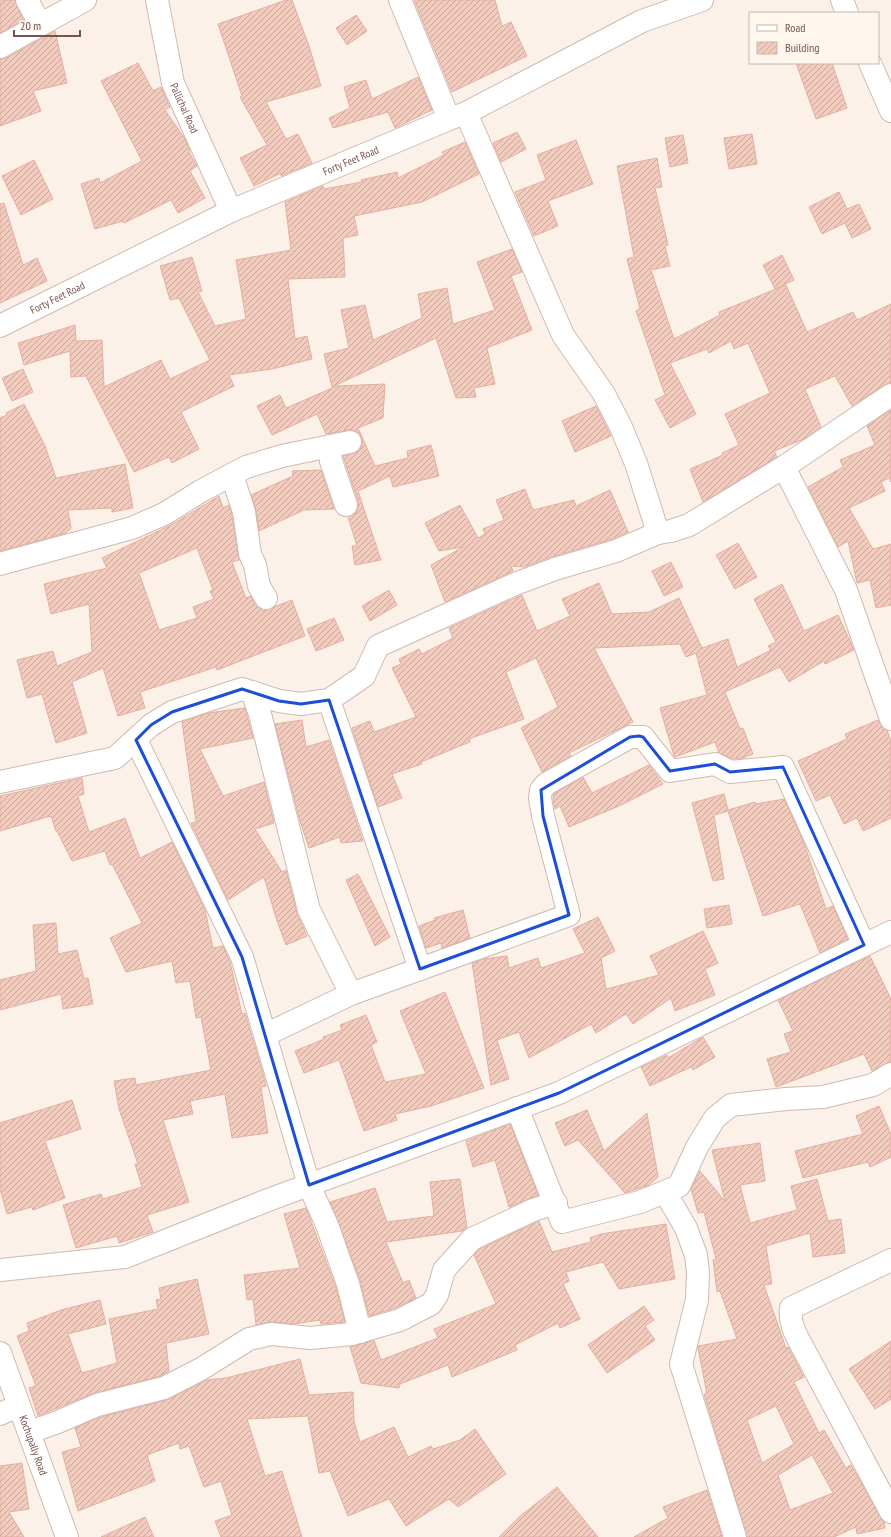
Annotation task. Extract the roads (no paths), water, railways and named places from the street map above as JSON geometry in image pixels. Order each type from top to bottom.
[{"type":"street","points":[[27,0],[40,24]]},
{"type":"street","points":[[0,47],[85,0]]},
{"type":"street","name":"Pallichal Road","points":[[157,0],[173,83],[231,211]]},
{"type":"street","points":[[400,0],[563,335],[604,394],[621,427],[637,466],[658,533]]},
{"type":"street","name":"Forty Feet Road","points":[[0,326],[231,211],[457,116],[642,21],[702,0]]},
{"type":"street","points":[[842,0],[848,12]]},
{"type":"street","points":[[870,64],[891,111]]},
{"type":"street","points":[[0,782],[115,758],[151,725],[172,712],[242,689],[279,701],[294,703],[329,700],[364,676],[378,646],[516,584],[556,569],[616,551],[658,533],[671,531],[689,525],[784,467],[891,395]]},
{"type":"street","points":[[0,564],[132,528],[164,514],[201,491],[246,467],[282,456],[350,442]]},
{"type":"street","points":[[329,447],[331,461],[346,505]]},
{"type":"street","points":[[784,467],[846,590],[891,719]]},
{"type":"street","points":[[232,475],[244,512],[250,554],[255,565],[259,586],[266,598]]},
{"type":"street","points":[[252,692],[262,722],[309,910],[351,994]]},
{"type":"street","points":[[329,700],[420,969]]},
{"type":"street","points":[[265,1035],[351,994],[569,915],[543,816],[540,798],[541,790],[546,784],[630,737],[643,737],[670,771],[716,764],[730,772],[784,767],[864,945]]},
{"type":"street","points":[[136,740],[242,958],[309,1185],[327,1225],[348,1284],[360,1332]]},
{"type":"street","points":[[0,1270],[125,1257],[309,1185],[559,1093],[891,932]]},
{"type":"street","points":[[518,1108],[556,1203],[562,1222],[640,1202],[679,1186],[697,1147],[715,1118],[730,1105],[823,1097],[873,1085],[891,1074]]},
{"type":"street","points":[[665,1192],[686,1228],[696,1254],[698,1273],[698,1300],[681,1364],[735,1537]]},
{"type":"street","points":[[30,1432],[97,1405],[164,1388],[201,1369],[249,1339],[271,1334],[310,1338],[360,1332],[400,1320],[431,1304],[437,1295],[444,1270],[472,1239],[533,1210],[556,1203]]},
{"type":"street","points":[[891,1260],[791,1308],[790,1318],[792,1328],[891,1512]]},
{"type":"street","name":"Kochupally Road","points":[[0,1353],[9,1410],[30,1432],[67,1537]]}]
